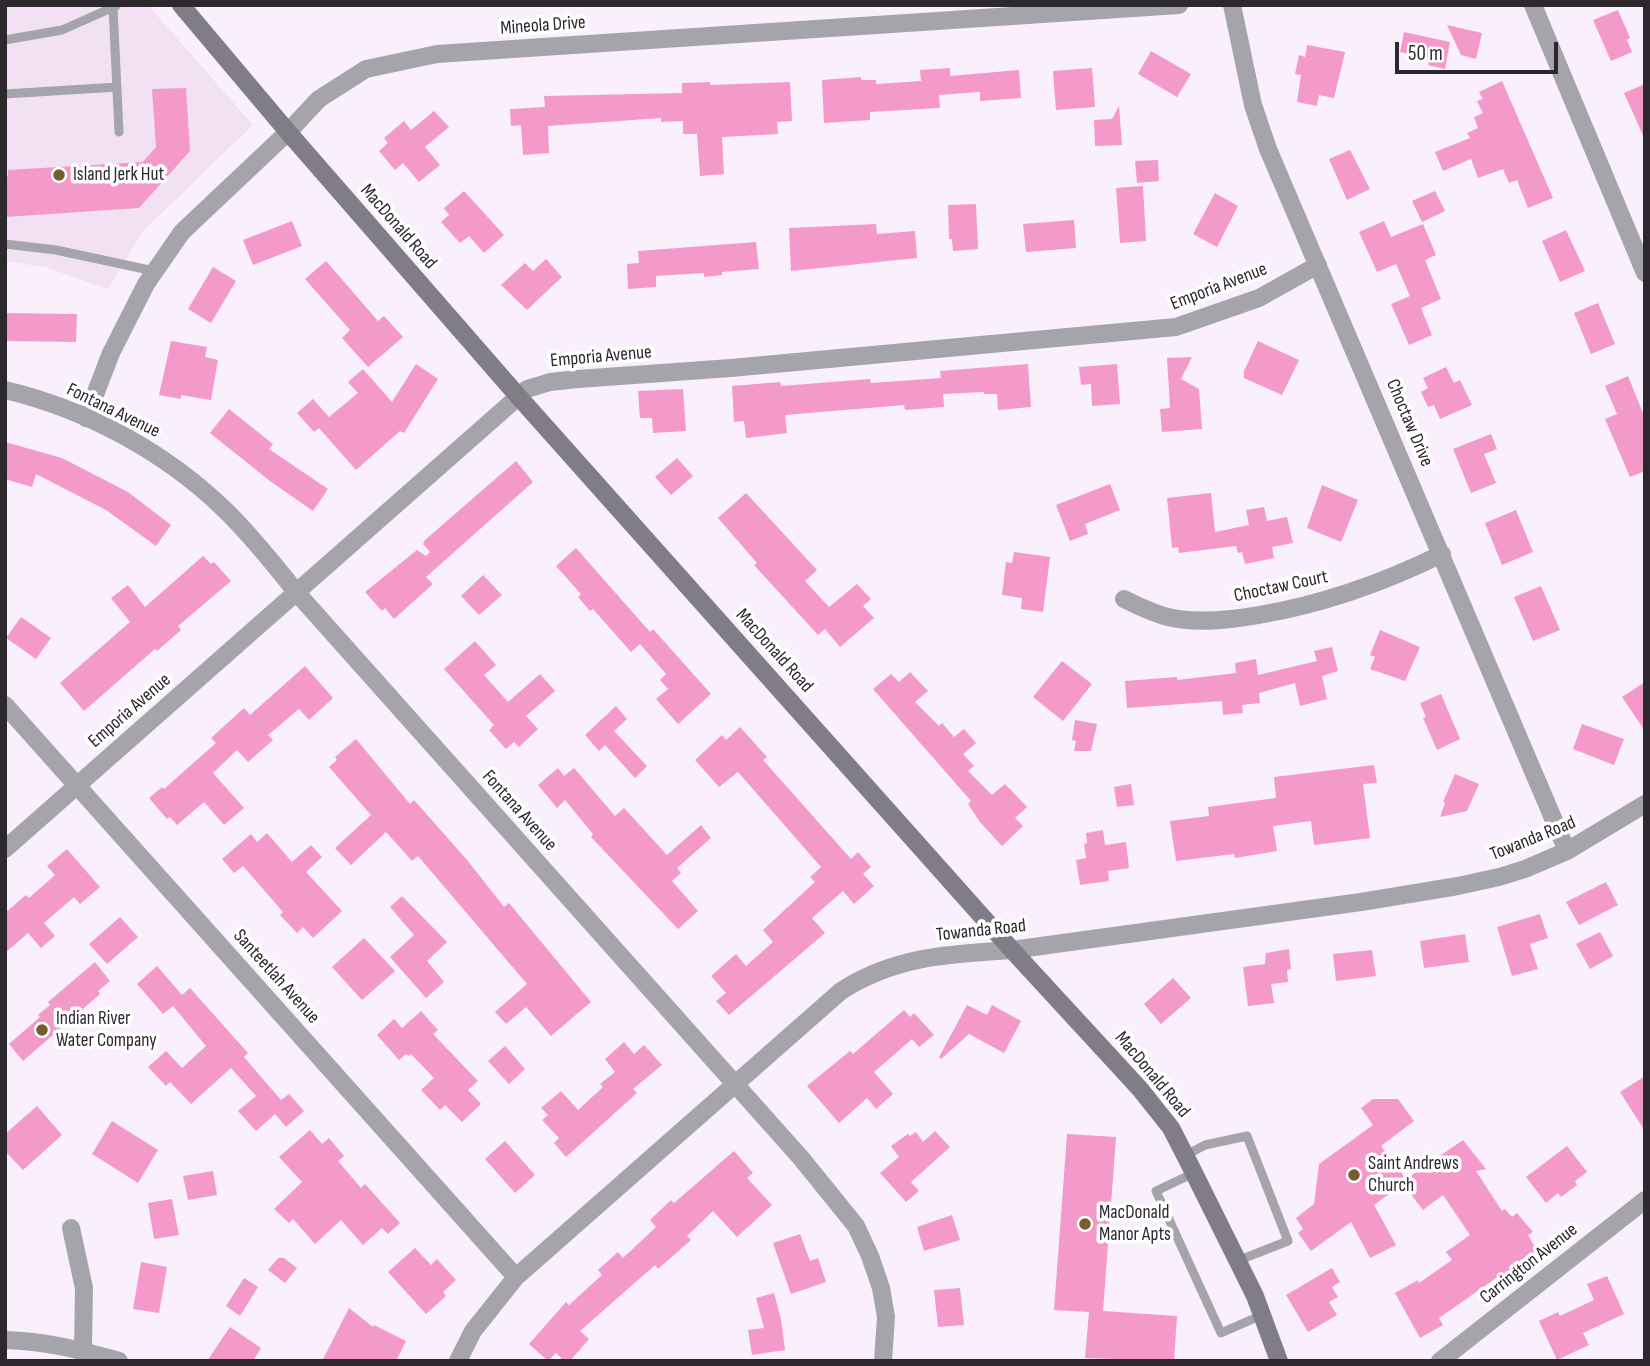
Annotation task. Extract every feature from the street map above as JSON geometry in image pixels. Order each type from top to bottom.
[{"type":"street","name":"MacDonald Road","points":[[181,5],[518,396],[1012,950],[1140,1089],[1171,1128],[1186,1155],[1262,1315],[1279,1361]]},
{"type":"street","name":"Mineola Drive","points":[[86,418],[111,353],[154,271],[182,232],[319,99],[366,69],[436,54],[1180,5]]},
{"type":"street","name":"Choctaw Drive","points":[[1232,5],[1253,105],[1268,149],[1567,851]]},
{"type":"street","points":[[1533,5],[1645,273]]},
{"type":"street","name":"Emporia Avenue","points":[[5,849],[527,389],[550,382],[578,379],[731,368],[1176,327],[1259,298],[1318,265]]},
{"type":"street","name":"Fontana Avenue","points":[[5,390],[86,418],[165,460],[223,508],[274,564],[801,1158],[856,1226],[881,1288],[886,1317],[883,1361]]},
{"type":"street","name":"Choctaw Court","points":[[1124,599],[1149,612],[1171,618],[1207,621],[1236,619],[1292,609],[1348,594],[1401,574],[1442,554]]},
{"type":"street","name":"Santeetlah Avenue","points":[[5,705],[516,1277]]},
{"type":"street","name":"Towanda Road","points":[[458,1361],[474,1331],[516,1277],[841,991],[864,976],[884,968],[956,953],[1012,950],[1458,886],[1525,869],[1567,851],[1645,804]]},
{"type":"street","name":"Carrington Avenue","points":[[1440,1361],[1645,1200]]},
{"type":"street","points":[[71,1228],[84,1288],[83,1350]]},
{"type":"street","points":[[5,1340],[35,1341],[83,1350],[119,1361]]},
{"type":"lane","points":[[5,40],[62,30],[115,6],[119,132]]},
{"type":"lane","points":[[5,94],[117,87]]},
{"type":"lane","points":[[5,244],[55,250],[154,271]]},
{"type":"lane","points":[[1186,1155],[1205,1145],[1247,1136],[1289,1241],[1237,1261]]},
{"type":"lane","points":[[1194,1173],[1156,1191],[1221,1333],[1262,1315]]},
{"type":"shaded area","points":[[5,5],[148,5],[253,125],[144,230],[108,289],[45,267],[5,261]]},
{"type":"building","points":[[1618,10],[1630,38],[1627,40],[1632,52],[1611,61],[1593,20]]},
{"type":"building","points":[[1447,25],[1482,33],[1476,59],[1461,55]]},
{"type":"building","points":[[1404,32],[1450,42],[1445,69],[1428,65],[1430,58],[1400,52]]},
{"type":"building","points":[[1307,45],[1345,52],[1334,98],[1319,95],[1317,106],[1297,102],[1301,75],[1295,74],[1299,55],[1305,57]]},
{"type":"building","points":[[1151,51],[1191,74],[1177,97],[1138,74]]},
{"type":"building","points":[[950,68],[950,76],[1019,70],[1021,98],[980,101],[980,92],[939,95],[940,108],[870,112],[870,120],[824,123],[822,80],[861,77],[861,80],[876,80],[876,84],[921,81],[920,70]]},
{"type":"building","points":[[1092,68],[1095,107],[1056,110],[1053,71]]},
{"type":"building","points":[[1502,81],[1553,198],[1528,208],[1517,180],[1509,183],[1503,169],[1478,178],[1471,159],[1443,171],[1435,152],[1470,138],[1467,133],[1478,128],[1474,117],[1483,113],[1477,101],[1483,99],[1479,92]]},
{"type":"building","points":[[710,82],[710,85],[790,82],[792,121],[777,122],[778,134],[722,137],[724,174],[700,176],[697,134],[683,134],[683,121],[661,122],[661,118],[548,126],[549,153],[523,155],[521,125],[511,126],[510,109],[545,107],[544,96],[682,93],[682,83]]},
{"type":"building","points":[[1645,84],[1645,140],[1624,93]]},
{"type":"building","points":[[186,88],[190,151],[139,208],[5,217],[5,177],[8,176],[8,170],[143,162],[156,147],[152,89]]},
{"type":"building","points":[[1119,106],[1122,145],[1095,146],[1094,120],[1112,119]]},
{"type":"building","points":[[434,111],[449,127],[425,147],[440,165],[419,182],[403,163],[395,170],[379,151],[388,143],[384,138],[404,121],[411,130]]},
{"type":"building","points":[[1350,150],[1370,189],[1347,200],[1329,159]]},
{"type":"building","points":[[1158,160],[1159,181],[1137,183],[1135,161]]},
{"type":"building","points":[[1143,186],[1146,241],[1120,243],[1116,188]]},
{"type":"building","points":[[464,191],[504,235],[484,253],[469,236],[460,243],[441,222],[449,215],[444,208]]},
{"type":"building","points":[[1435,191],[1445,211],[1422,222],[1412,201]]},
{"type":"building","points":[[1215,193],[1238,206],[1217,247],[1193,234]]},
{"type":"building","points":[[976,204],[978,249],[953,251],[952,239],[949,239],[948,205]]},
{"type":"building","points":[[1074,220],[1076,248],[1026,252],[1023,224]]},
{"type":"building","points":[[292,221],[302,246],[253,265],[243,240]]},
{"type":"building","points":[[1384,221],[1391,237],[1423,224],[1436,255],[1425,260],[1441,299],[1421,308],[1432,335],[1409,345],[1391,304],[1410,296],[1396,264],[1377,272],[1359,232]]},
{"type":"building","points":[[876,224],[877,234],[915,231],[917,258],[791,271],[789,228]]},
{"type":"building","points":[[1566,230],[1585,271],[1560,282],[1542,241]]},
{"type":"building","points":[[756,242],[759,269],[722,272],[722,275],[704,277],[704,273],[656,276],[656,287],[628,289],[627,264],[639,263],[638,251]]},
{"type":"building","points":[[546,259],[562,277],[527,310],[501,285],[525,263],[533,271]]},
{"type":"building","points":[[326,261],[378,321],[384,316],[403,337],[368,367],[342,338],[350,330],[305,279]]},
{"type":"building","points":[[213,267],[236,281],[211,323],[188,309]]},
{"type":"building","points":[[1598,303],[1615,344],[1591,354],[1574,313]]},
{"type":"building","points":[[5,313],[77,314],[76,342],[5,341]]},
{"type":"building","points":[[171,341],[207,347],[205,357],[218,360],[211,400],[181,395],[181,399],[159,395]]},
{"type":"building","points":[[1258,341],[1299,360],[1282,395],[1244,378],[1244,371]]},
{"type":"building","points":[[1192,357],[1181,379],[1199,389],[1202,429],[1162,432],[1160,409],[1170,408],[1167,358]]},
{"type":"building","points":[[416,364],[438,379],[404,433],[400,431],[356,470],[319,428],[314,432],[297,413],[313,399],[329,417],[358,393],[348,382],[363,369],[392,402]]},
{"type":"building","points":[[1028,364],[1031,407],[998,410],[997,394],[984,392],[943,394],[944,407],[905,410],[904,405],[785,415],[787,433],[746,438],[744,421],[734,422],[732,386],[780,382],[781,386],[870,379],[871,383],[941,378],[940,371]]},
{"type":"building","points":[[1117,364],[1120,404],[1092,406],[1091,384],[1081,385],[1079,367]]},
{"type":"building","points":[[1446,367],[1454,383],[1460,380],[1472,405],[1440,419],[1434,405],[1428,407],[1421,392],[1428,388],[1423,378]]},
{"type":"building","points":[[1628,376],[1645,418],[1645,471],[1630,477],[1605,419],[1617,414],[1605,386]]},
{"type":"building","points":[[683,389],[686,431],[653,433],[652,418],[640,418],[638,391]]},
{"type":"building","points":[[229,409],[273,444],[269,449],[328,489],[313,511],[210,433]]},
{"type":"building","points":[[1491,434],[1497,449],[1484,454],[1496,483],[1471,493],[1453,449]]},
{"type":"building","points":[[5,442],[62,458],[128,492],[171,525],[156,546],[106,510],[36,474],[32,487],[5,479]]},
{"type":"building","points":[[677,458],[693,476],[671,495],[655,477]]},
{"type":"building","points":[[516,461],[533,482],[426,577],[433,584],[394,619],[385,608],[382,611],[365,592],[417,550],[426,556],[430,552],[423,544],[425,540]]},
{"type":"building","points":[[1110,484],[1120,510],[1085,524],[1088,534],[1070,541],[1056,505]]},
{"type":"building","points":[[1322,485],[1358,500],[1341,542],[1307,528]]},
{"type":"building","points":[[746,493],[817,570],[805,581],[829,607],[857,584],[871,599],[863,606],[874,618],[840,647],[825,629],[818,635],[754,565],[757,563],[718,518]]},
{"type":"building","points":[[1211,493],[1215,532],[1249,525],[1246,510],[1264,507],[1267,521],[1287,517],[1293,543],[1272,547],[1274,558],[1245,564],[1242,552],[1238,553],[1236,546],[1179,553],[1178,547],[1172,548],[1167,498]]},
{"type":"building","points":[[1516,510],[1533,552],[1502,565],[1485,523]]},
{"type":"building","points":[[576,548],[650,632],[653,629],[711,694],[678,724],[656,699],[668,689],[660,680],[666,674],[640,644],[631,652],[593,609],[590,611],[578,597],[581,594],[556,566]]},
{"type":"building","points":[[1014,552],[1050,557],[1043,612],[1021,609],[1022,598],[1002,595],[1006,562],[1012,563]]},
{"type":"building","points":[[203,556],[211,564],[214,562],[231,581],[178,626],[181,630],[84,711],[60,683],[130,622],[111,598],[128,585],[145,607]]},
{"type":"building","points":[[483,575],[502,595],[479,615],[461,596]]},
{"type":"building","points":[[1541,586],[1560,630],[1533,641],[1514,597]]},
{"type":"building","points":[[21,617],[51,638],[36,659],[6,638]]},
{"type":"building","points":[[1380,630],[1420,647],[1405,681],[1370,669],[1375,657],[1370,655]]},
{"type":"building","points":[[475,641],[496,665],[484,675],[508,702],[540,674],[555,691],[526,716],[538,729],[519,747],[514,742],[506,749],[489,730],[494,725],[444,669]]},
{"type":"building","points":[[1332,647],[1338,671],[1322,676],[1327,699],[1300,706],[1295,683],[1259,693],[1260,703],[1242,705],[1243,713],[1223,715],[1222,701],[1127,708],[1125,681],[1177,677],[1177,680],[1236,673],[1235,663],[1256,659],[1258,675],[1317,661],[1314,651]]},
{"type":"building","points":[[1062,661],[1092,684],[1063,721],[1033,697]]},
{"type":"building","points":[[305,666],[333,698],[309,720],[299,709],[268,735],[273,740],[248,762],[237,750],[213,773],[244,808],[224,825],[204,802],[177,825],[170,817],[167,819],[149,798],[162,787],[164,789],[216,743],[211,738],[244,708],[250,715]]},
{"type":"building","points":[[910,672],[928,691],[915,702],[939,726],[942,723],[954,737],[964,729],[976,743],[963,754],[974,766],[968,771],[992,795],[1005,784],[1027,807],[1015,818],[1023,826],[1002,846],[980,822],[968,804],[971,801],[873,689],[891,674],[899,682]]},
{"type":"building","points":[[1645,682],[1645,731],[1622,697]]},
{"type":"building","points":[[1441,694],[1460,739],[1437,750],[1423,718],[1426,717],[1420,703]]},
{"type":"building","points":[[616,706],[627,719],[614,731],[647,766],[635,778],[605,745],[599,751],[585,735]]},
{"type":"building","points":[[1075,720],[1097,724],[1091,751],[1074,751],[1076,741],[1072,740]]},
{"type":"building","points":[[1582,724],[1624,739],[1614,765],[1573,749]]},
{"type":"building","points":[[740,727],[767,757],[763,760],[851,859],[858,852],[871,867],[863,874],[874,886],[854,904],[843,891],[812,918],[825,933],[729,1015],[716,1001],[726,993],[711,976],[736,954],[746,966],[773,942],[763,930],[815,882],[810,877],[821,867],[738,772],[719,787],[695,760],[722,735],[726,740]]},
{"type":"building","points":[[356,739],[410,804],[414,800],[468,861],[504,907],[509,903],[591,1002],[551,1036],[526,1007],[506,1024],[495,1012],[527,984],[418,856],[412,861],[386,832],[351,865],[335,848],[371,815],[329,767],[337,760],[335,757]]},
{"type":"building","points":[[1374,765],[1377,783],[1363,784],[1370,838],[1314,845],[1311,821],[1273,826],[1277,851],[1235,858],[1234,854],[1176,861],[1170,821],[1209,816],[1208,807],[1276,798],[1274,777]]},
{"type":"building","points":[[558,768],[564,776],[574,768],[615,816],[624,808],[667,855],[701,825],[711,838],[677,868],[681,873],[672,881],[698,911],[678,929],[591,837],[593,834],[565,800],[557,808],[538,785]]},
{"type":"building","points":[[1455,774],[1479,784],[1467,811],[1440,817],[1445,803],[1443,802]]},
{"type":"building","points":[[1131,784],[1134,805],[1117,807],[1114,787]]},
{"type":"building","points":[[1103,830],[1105,845],[1126,842],[1129,868],[1108,871],[1109,881],[1080,885],[1076,860],[1086,858],[1086,833]]},
{"type":"building","points":[[267,833],[292,862],[311,845],[322,857],[306,872],[342,911],[313,938],[303,927],[297,933],[280,915],[283,912],[243,866],[234,873],[222,859],[251,834],[257,842]]},
{"type":"building","points":[[67,849],[100,887],[80,904],[74,897],[44,923],[55,936],[41,948],[28,933],[5,953],[5,913],[26,895],[29,898],[55,875],[47,866]]},
{"type":"building","points":[[1606,882],[1618,905],[1579,925],[1566,902]]},
{"type":"building","points":[[402,896],[447,942],[427,961],[444,982],[426,998],[390,957],[414,935],[390,907]]},
{"type":"building","points":[[1540,914],[1548,938],[1530,944],[1538,969],[1512,976],[1497,927]]},
{"type":"building","points":[[120,917],[138,937],[107,964],[89,944]]},
{"type":"building","points":[[1600,932],[1613,956],[1590,969],[1576,944]]},
{"type":"building","points":[[1465,934],[1469,962],[1424,968],[1420,941]]},
{"type":"building","points":[[364,938],[395,971],[362,1000],[332,967]]},
{"type":"building","points":[[1289,949],[1291,969],[1287,970],[1288,982],[1271,984],[1274,1003],[1248,1006],[1243,967],[1265,964],[1266,953]]},
{"type":"building","points":[[1372,950],[1376,976],[1336,981],[1333,954]]},
{"type":"building","name":"Indian River Water Company","points":[[95,962],[110,981],[98,991],[100,994],[23,1061],[9,1044],[40,1017],[38,1015],[50,1005],[48,1002]]},
{"type":"building","points":[[157,966],[182,995],[190,988],[248,1053],[244,1057],[281,1100],[289,1094],[304,1111],[286,1127],[275,1114],[256,1131],[238,1111],[256,1096],[231,1068],[191,1104],[170,1082],[166,1086],[148,1067],[166,1051],[182,1068],[206,1046],[173,1006],[163,1014],[137,984]]},
{"type":"building","points":[[1173,978],[1191,998],[1161,1024],[1144,1004]]},
{"type":"building","points":[[967,1005],[987,1015],[992,1005],[1021,1021],[1004,1053],[969,1034],[941,1059],[939,1057]]},
{"type":"building","points":[[904,1010],[910,1017],[914,1013],[934,1035],[919,1047],[912,1039],[874,1072],[893,1094],[876,1109],[867,1098],[839,1123],[807,1086],[850,1051],[853,1054]]},
{"type":"building","points":[[421,1011],[438,1030],[433,1034],[478,1081],[468,1090],[481,1104],[462,1122],[445,1105],[440,1110],[421,1090],[434,1078],[411,1054],[406,1054],[399,1060],[377,1035],[394,1019],[402,1028]]},
{"type":"building","points":[[624,1042],[634,1054],[644,1045],[662,1065],[633,1089],[637,1093],[566,1157],[554,1143],[559,1138],[542,1120],[548,1115],[541,1108],[561,1091],[578,1110],[603,1087],[600,1084],[615,1072],[605,1059]]},
{"type":"building","points":[[505,1046],[525,1069],[509,1084],[488,1061]]},
{"type":"building","points":[[1645,1076],[1645,1131],[1620,1092]]},
{"type":"building","points":[[1373,1099],[1398,1099],[1414,1121],[1381,1146],[1406,1179],[1463,1140],[1486,1169],[1476,1171],[1502,1211],[1505,1209],[1512,1217],[1517,1213],[1533,1232],[1528,1235],[1539,1254],[1502,1280],[1499,1276],[1439,1318],[1443,1325],[1420,1338],[1395,1293],[1418,1280],[1419,1283],[1452,1260],[1446,1252],[1470,1235],[1443,1195],[1423,1210],[1403,1184],[1374,1205],[1396,1245],[1370,1258],[1351,1222],[1311,1251],[1298,1233],[1303,1229],[1296,1218],[1314,1204],[1319,1164],[1373,1125],[1361,1108]]},
{"type":"building","points":[[37,1106],[62,1135],[23,1170],[5,1151],[5,1134]]},
{"type":"building","points":[[112,1121],[158,1150],[138,1183],[92,1154]]},
{"type":"building","points":[[310,1130],[322,1144],[329,1138],[344,1156],[338,1161],[361,1188],[365,1184],[400,1223],[388,1234],[382,1228],[363,1245],[341,1220],[315,1244],[293,1219],[289,1223],[274,1209],[302,1182],[279,1157]]},
{"type":"building","points":[[935,1131],[950,1147],[911,1182],[919,1191],[906,1202],[880,1173],[899,1157],[891,1146],[908,1134],[910,1136],[916,1132],[923,1142]]},
{"type":"building","name":"MacDonald Manor Apts","points":[[1067,1134],[1116,1137],[1103,1311],[1177,1316],[1174,1361],[1085,1358],[1089,1312],[1054,1310]]},
{"type":"building","points":[[505,1141],[535,1175],[515,1193],[485,1159]]},
{"type":"building","points":[[1567,1146],[1587,1172],[1575,1181],[1577,1185],[1561,1197],[1558,1193],[1546,1203],[1526,1177]]},
{"type":"building","points":[[734,1151],[753,1173],[747,1178],[772,1205],[737,1237],[713,1211],[687,1236],[691,1240],[658,1269],[655,1265],[580,1331],[589,1339],[570,1361],[564,1361],[556,1353],[548,1361],[529,1344],[566,1302],[569,1305],[602,1275],[598,1270],[618,1252],[623,1258],[656,1227],[650,1220],[671,1200],[674,1203]]},
{"type":"building","points":[[213,1171],[217,1195],[188,1200],[183,1176]]},
{"type":"building","points":[[172,1199],[179,1235],[154,1239],[148,1203]]},
{"type":"building","points":[[952,1215],[960,1240],[924,1251],[917,1227]]},
{"type":"building","points":[[800,1234],[810,1261],[818,1258],[826,1282],[791,1294],[773,1243]]},
{"type":"building","points":[[415,1248],[431,1265],[437,1259],[456,1280],[443,1292],[446,1296],[426,1314],[388,1272]]},
{"type":"building","points":[[278,1258],[284,1258],[297,1268],[285,1283],[268,1270]]},
{"type":"building","points":[[141,1262],[167,1267],[159,1313],[133,1309]]},
{"type":"building","points":[[1332,1268],[1340,1282],[1332,1287],[1338,1297],[1329,1302],[1337,1315],[1308,1332],[1286,1295]]},
{"type":"building","points":[[1607,1276],[1624,1314],[1583,1333],[1589,1345],[1557,1360],[1539,1321],[1558,1312],[1560,1316],[1594,1300],[1587,1284]]},
{"type":"building","points":[[244,1278],[258,1287],[240,1316],[226,1306]]},
{"type":"building","points":[[960,1288],[964,1325],[938,1327],[934,1290]]},
{"type":"building","points":[[774,1293],[785,1350],[752,1355],[748,1330],[764,1328],[756,1298]]},
{"type":"building","points":[[349,1308],[373,1327],[374,1325],[406,1341],[396,1361],[322,1361]]},
{"type":"building","points":[[230,1327],[261,1348],[253,1361],[207,1361]]},
{"type":"place","name":"Island Jerk Hut","points":[[59,175]]},
{"type":"place","name":"Indian River Water Company","points":[[42,1030]]},
{"type":"place","name":"Saint Andrews Church","points":[[1354,1175]]},
{"type":"place","name":"MacDonald Manor Apts","points":[[1085,1224]]}]
